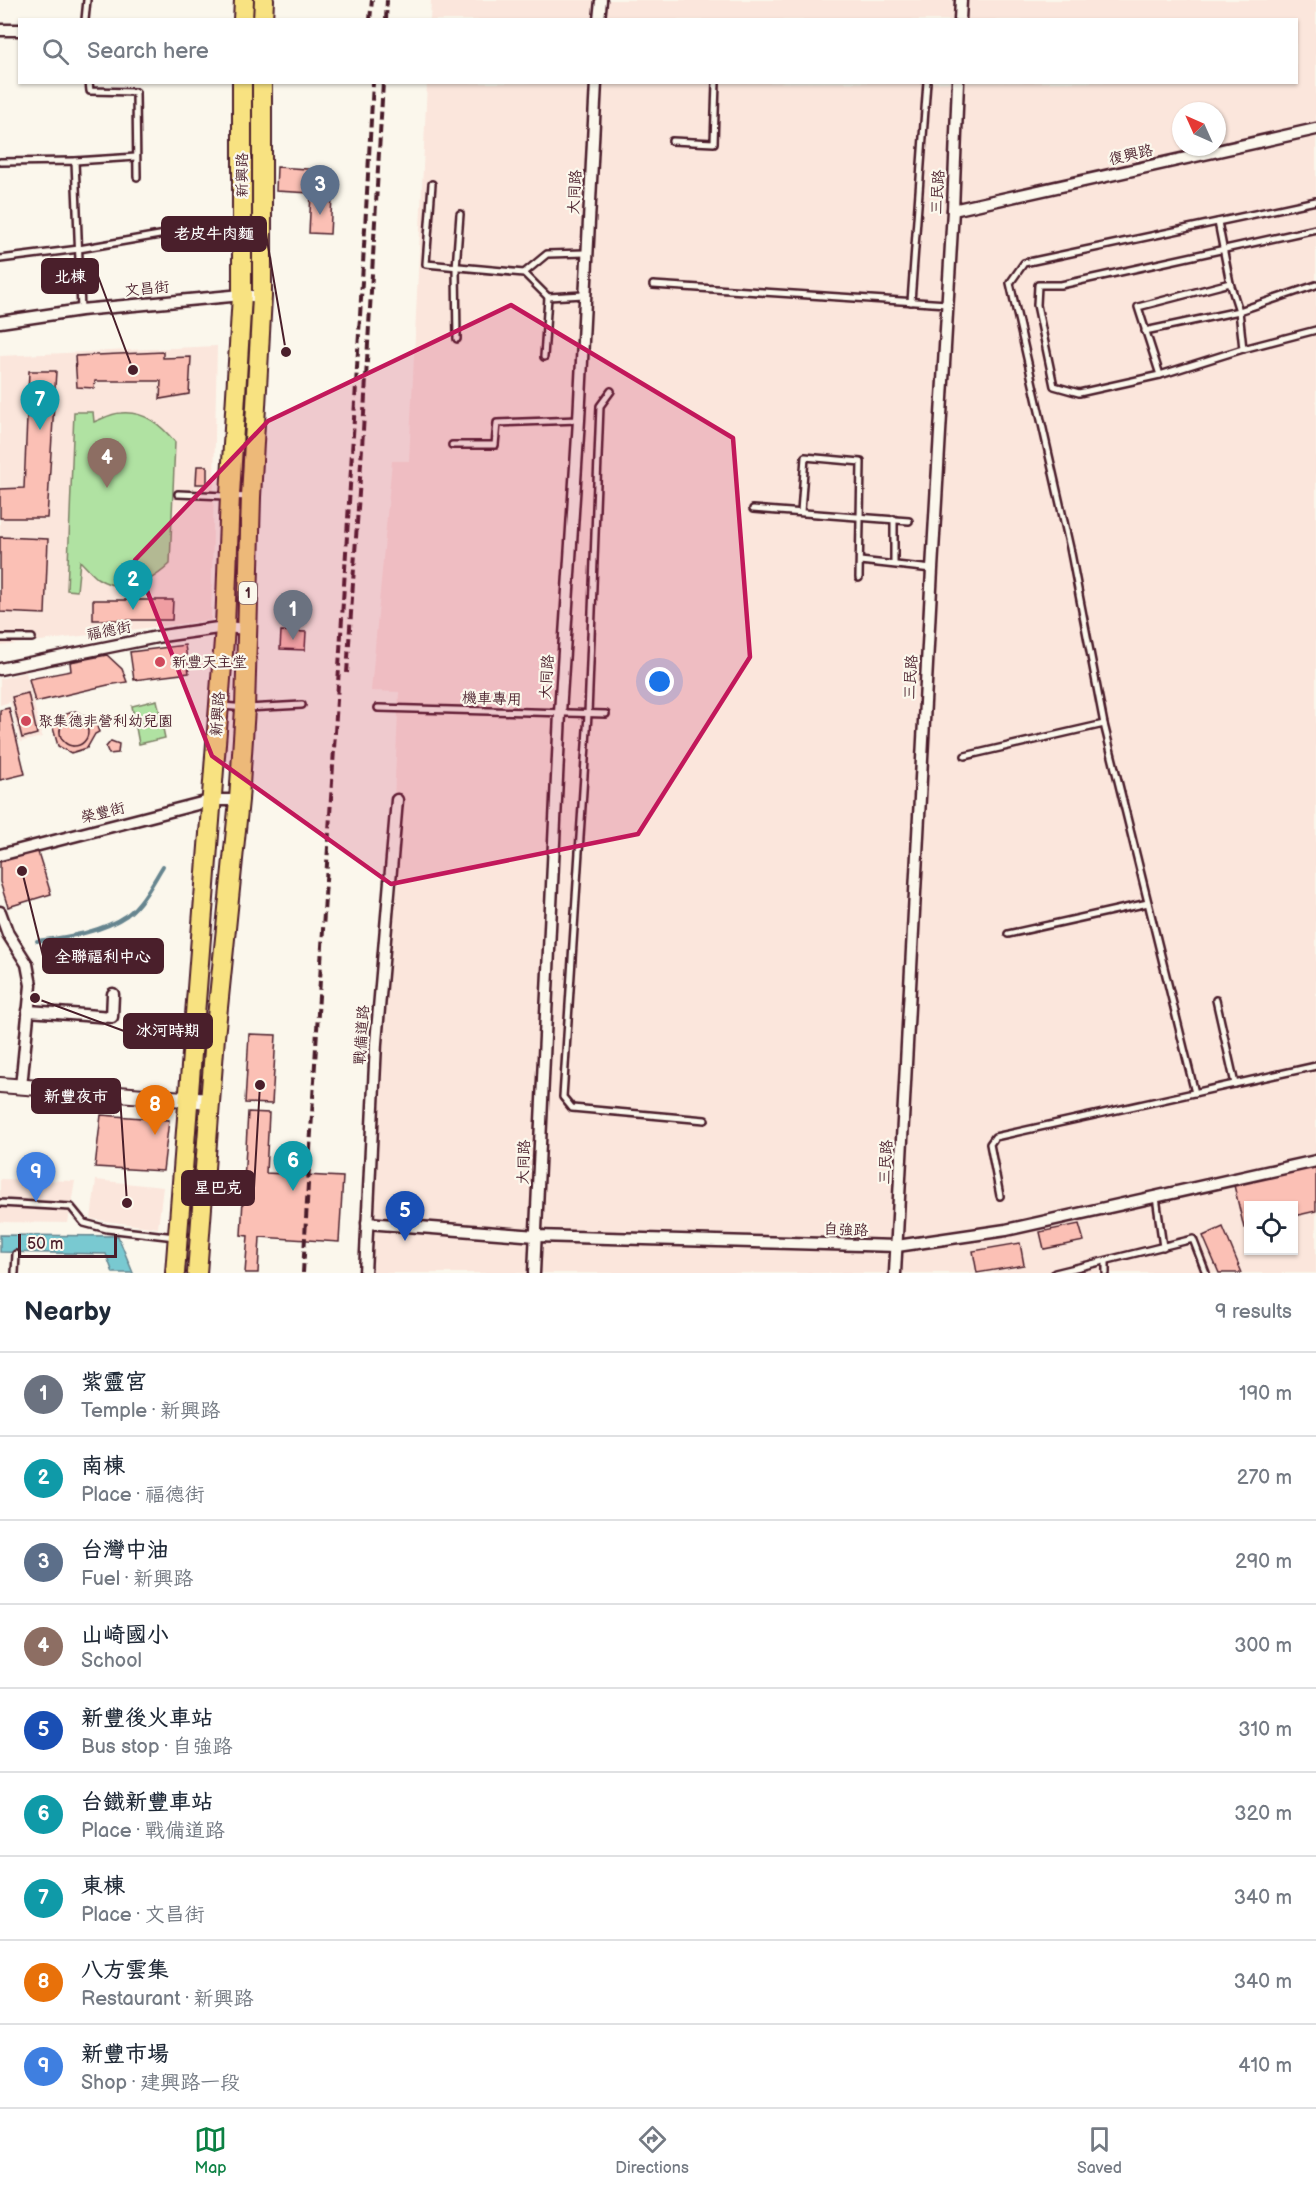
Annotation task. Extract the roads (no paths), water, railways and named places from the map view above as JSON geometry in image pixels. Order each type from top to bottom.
[{"type":"main road","points":[[243,18],[244,0]]},
{"type":"main road","points":[[263,18],[264,0]]},
{"type":"main road","name":"新興路","points":[[175,1273],[225,627],[242,295],[242,84]]},
{"type":"main road","name":"新興路","points":[[197,1273],[210,1101],[239,800],[245,708],[250,497],[262,297],[262,84]]},
{"type":"street","points":[[599,18],[601,0]]},
{"type":"street","points":[[960,18],[961,0]]},
{"type":"street","points":[[0,30],[18,30]]},
{"type":"street","name":"大同路","points":[[534,1273],[560,714],[579,420],[596,84]]},
{"type":"street","name":"三民路","points":[[895,1273],[958,84]]},
{"type":"street","name":"復興路","points":[[953,210],[1316,129]]},
{"type":"street","name":"文昌街","points":[[0,322],[81,310],[242,295],[262,297]]},
{"type":"street","name":"福德街","points":[[0,669],[162,636],[225,627],[247,629]]},
{"type":"street","name":"榮豐街","points":[[0,855],[213,800],[239,800]]},
{"type":"street","name":"戰備道路","points":[[365,1273],[376,1043],[398,800]]},
{"type":"street","points":[[0,912],[8,934],[27,964],[31,985],[21,1087]]},
{"type":"street","points":[[28,1011],[112,1017],[113,994]]},
{"type":"street","points":[[0,1085],[210,1101]]},
{"type":"street","name":"自強路","points":[[367,1223],[536,1236],[897,1246],[1006,1230],[1316,1161]]},
{"type":"lane","points":[[85,18],[87,0]]},
{"type":"lane","points":[[90,84],[90,91],[136,92],[136,177]]},
{"type":"lane","points":[[672,141],[714,144],[716,84]]},
{"type":"lane","points":[[911,302],[927,84]]},
{"type":"lane","points":[[0,162],[136,157]]},
{"type":"lane","points":[[75,161],[81,310]]},
{"type":"lane","points":[[432,184],[426,264],[524,273],[548,297],[584,295]]},
{"type":"lane","points":[[1195,1093],[1104,724],[1070,548],[1010,283],[1024,263],[1316,201]]},
{"type":"lane","points":[[457,339],[456,268],[460,214]]},
{"type":"lane","points":[[1218,222],[1230,283],[1239,311],[1243,349]]},
{"type":"lane","points":[[1316,228],[1061,285],[1038,285],[1037,305],[1054,386],[1079,393],[1160,375],[1243,349],[1316,330]]},
{"type":"lane","points":[[0,259],[79,249],[171,233]]},
{"type":"lane","points":[[524,273],[547,254],[586,253]]},
{"type":"lane","points":[[1160,375],[1137,307],[1230,283]]},
{"type":"lane","points":[[653,285],[947,304]]},
{"type":"lane","points":[[1145,331],[1239,311],[1316,285]]},
{"type":"lane","points":[[544,357],[548,297]]},
{"type":"lane","points":[[611,391],[600,406],[588,714],[563,1097],[572,1107],[705,1120]]},
{"type":"lane","points":[[452,445],[495,445],[497,423],[579,420]]},
{"type":"lane","points":[[801,512],[805,457],[861,462],[859,578]]},
{"type":"lane","points":[[178,494],[250,497]]},
{"type":"lane","points":[[753,509],[909,520]]},
{"type":"lane","points":[[894,519],[894,564]]},
{"type":"lane","points":[[860,561],[932,569]]},
{"type":"lane","points":[[0,638],[32,638]]},
{"type":"lane","points":[[218,706],[245,708],[302,705]]},
{"type":"lane","name":"機車專用","points":[[378,708],[606,714]]},
{"type":"lane","points":[[965,756],[1104,724]]},
{"type":"lane","points":[[1008,934],[1148,903]]},
{"type":"lane","points":[[1215,1000],[1235,1084]]},
{"type":"lane","points":[[1000,1196],[990,1144],[995,1137],[1316,1066]]},
{"type":"lane","points":[[1156,1197],[1163,1246]]},
{"type":"lane","points":[[0,1203],[72,1207],[84,1223],[107,1229],[177,1237]]},
{"type":"lane","points":[[1055,1273],[1192,1239],[1206,1273]]},
{"type":"lane","points":[[15,1273],[16,1254]]},
{"type":"lane","points":[[1106,1260],[1106,1273]]},
{"type":"water","points":[[0,1235],[118,1236],[133,1273],[113,1273],[106,1254],[0,1252]]},
{"type":"waterway","points":[[37,941],[84,933],[117,921],[138,905],[163,866]]},
{"type":"railway","points":[[370,18],[372,0]]},
{"type":"railway","points":[[386,18],[387,0]]},
{"type":"railway","points":[[303,1273],[373,84]]},
{"type":"railway","points":[[347,673],[383,84]]},
{"type":"place","name":"台灣中油","points":[[320,215]]},
{"type":"place","name":"老皮牛肉麵","points":[[286,352]]},
{"type":"place","name":"北棟","points":[[133,370]]},
{"type":"place","name":"東棟","points":[[40,430]]},
{"type":"place","name":"山崎國小","points":[[107,488]]},
{"type":"place","name":"南棟","points":[[133,610]]},
{"type":"place","name":"紫靈宫","points":[[293,640]]},
{"type":"place","name":"新豐天主堂","points":[[160,662]]},
{"type":"place","name":"聚集德非營利幼兒園","points":[[26,721]]},
{"type":"place","name":"全聯福利中心","points":[[22,871]]},
{"type":"place","name":"冰河時期","points":[[35,998]]},
{"type":"place","name":"星巴克","points":[[260,1085]]},
{"type":"place","name":"八方雲集","points":[[155,1135]]},
{"type":"place","name":"台鐵新豐車站","points":[[293,1191]]},
{"type":"place","name":"新豐市場","points":[[36,1202]]},
{"type":"place","name":"新豐夜市","points":[[127,1203]]},
{"type":"place","name":"新豐後火車站","points":[[405,1241]]}]
